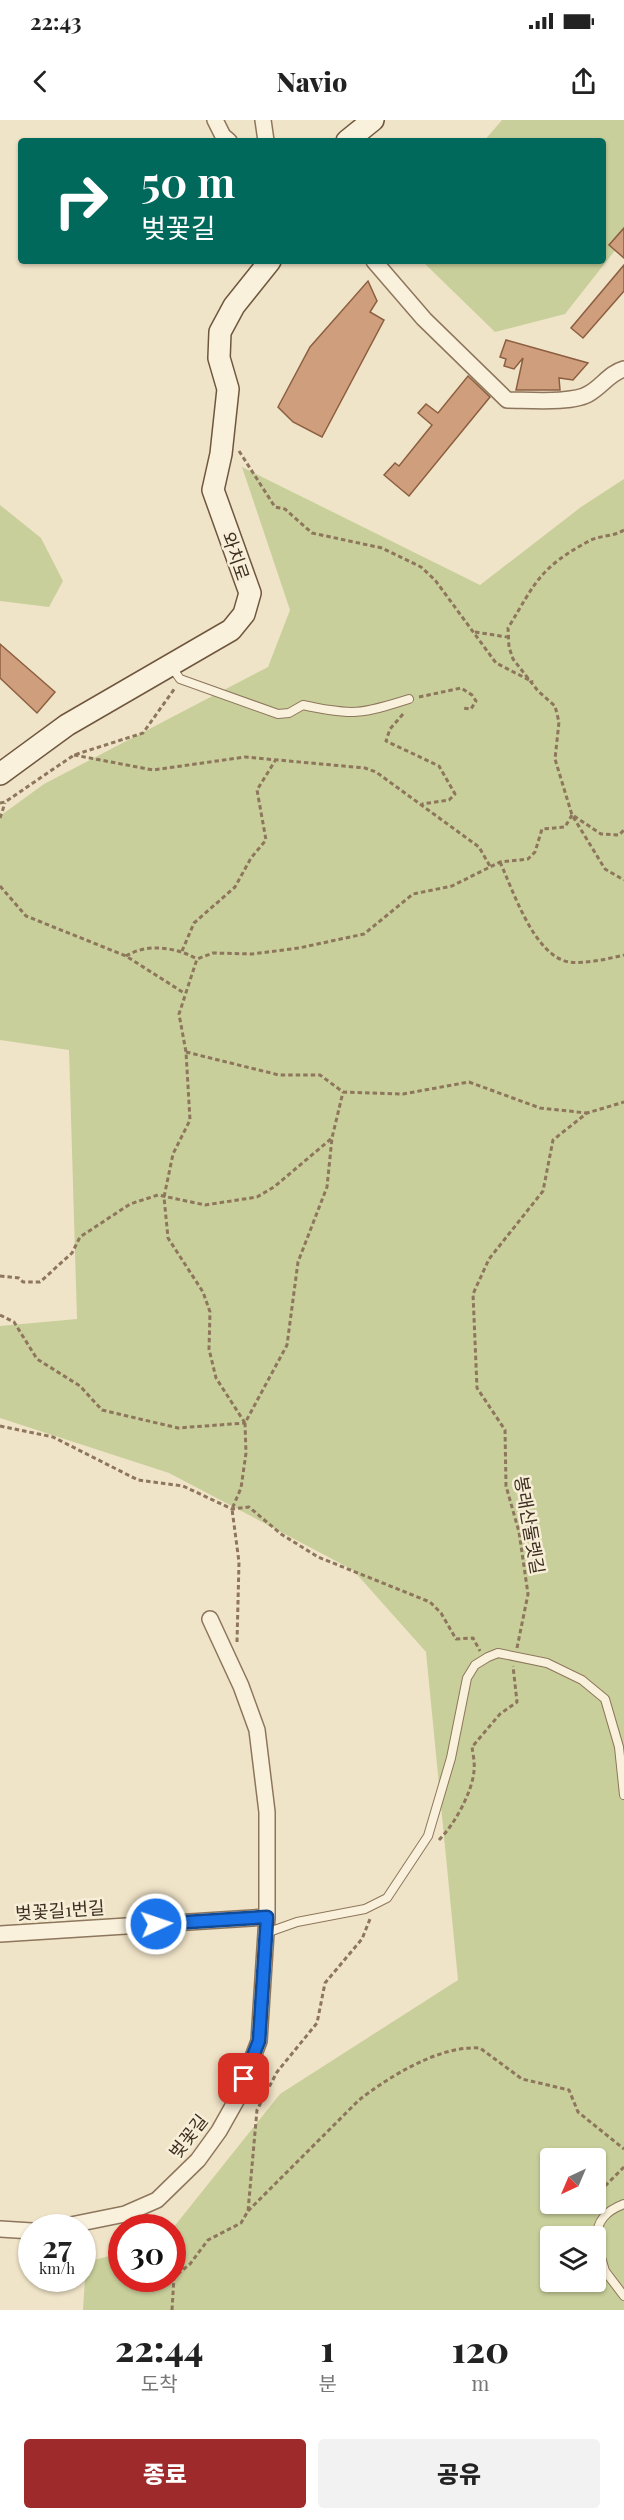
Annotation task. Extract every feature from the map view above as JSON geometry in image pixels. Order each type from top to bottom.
[{"type":"main road","points":[[351,138],[373,120]]},
{"type":"main road","name":"와치로","points":[[0,774],[67,725],[175,672],[231,630],[244,614],[249,593],[213,490],[224,431],[228,390],[219,358],[220,332],[234,306],[268,264]]},
{"type":"street","points":[[215,120],[225,138]]},
{"type":"street","points":[[263,120],[266,138]]},
{"type":"street","points":[[377,264],[424,319],[507,400],[571,398],[589,394],[616,371],[624,369]]},
{"type":"street","name":"벚꽃길","points":[[96,2220],[125,2214],[157,2200],[198,2160],[219,2131],[237,2099],[259,2041],[267,1917],[267,1812],[257,1730],[233,1668],[210,1619]]},
{"type":"street","name":"벚꽃길1번길","points":[[0,1934],[267,1917]]},
{"type":"street","points":[[0,2229],[18,2230]]},
{"type":"lane","points":[[175,672],[278,714],[290,713],[303,705],[350,714],[369,712],[409,699]]},
{"type":"lane","points":[[266,1933],[297,1922],[365,1909],[387,1898],[428,1836],[451,1758],[467,1678],[480,1662],[498,1653],[547,1663],[582,1680],[605,1699],[619,1747],[624,1795]]},
{"type":"lane","points":[[598,2226],[604,2215],[624,2204]]},
{"type":"lane","points":[[606,2274],[624,2296]]},
{"type":"path","points":[[224,431],[232,437],[275,507],[285,509],[312,533],[382,548],[421,567],[435,580],[496,663],[534,683]]},
{"type":"path","points":[[624,530],[617,534],[594,539],[558,558],[536,579],[508,628],[507,637],[513,659],[555,706],[559,722],[555,759],[572,816],[605,868],[624,880]]},
{"type":"path","points":[[475,632],[507,637]]},
{"type":"path","points":[[0,803],[5,802],[74,755],[143,734],[175,672]]},
{"type":"path","points":[[420,804],[449,800],[455,794],[439,766],[386,741],[390,729],[408,708],[409,699],[461,688],[472,694],[476,701],[471,709],[463,708]]},
{"type":"path","points":[[74,755],[153,770],[235,758],[365,768],[376,772],[478,847],[484,852],[491,868]]},
{"type":"path","points":[[183,951],[194,923],[235,888],[251,858],[266,840],[266,829],[257,790],[275,761]]},
{"type":"path","points":[[0,818],[5,802]]},
{"type":"path","points":[[572,816],[601,834],[619,835],[624,830]]},
{"type":"path","points":[[246,1423],[216,1378],[209,1349],[210,1312],[203,1292],[168,1238],[164,1197],[173,1154],[190,1120],[186,1052],[179,1014],[197,959],[213,953],[252,954],[299,948],[364,934],[377,926],[413,894],[452,886],[500,862],[528,859],[535,852],[542,829],[565,827],[572,816]]},
{"type":"path","points":[[500,862],[536,938],[555,955],[569,962],[624,955]]},
{"type":"path","points":[[0,886],[26,916],[126,956],[184,993]]},
{"type":"path","points":[[126,956],[138,948],[183,951],[197,959]]},
{"type":"path","points":[[186,1052],[279,1075],[320,1075],[343,1092],[403,1094],[469,1082],[540,1108],[587,1113]]},
{"type":"path","points":[[233,1668],[240,1614],[238,1545],[232,1509],[241,1488],[246,1453],[246,1423],[287,1345],[298,1262],[327,1186],[332,1138],[343,1092]]},
{"type":"path","name":"봉래산둘렛길","points":[[435,1843],[453,1825],[470,1785],[474,1772],[472,1747],[500,1714],[517,1702],[513,1669],[528,1594],[519,1532],[506,1486],[505,1430],[477,1388],[473,1294],[489,1259],[543,1191],[553,1140],[587,1113],[624,1102]]},
{"type":"path","points":[[0,1276],[19,1278],[23,1282],[40,1282],[72,1253],[80,1237],[130,1204],[158,1195],[205,1204],[257,1197],[274,1186],[332,1138]]},
{"type":"path","points":[[0,1315],[14,1322],[37,1359],[80,1386],[102,1410],[178,1428],[246,1423]]},
{"type":"path","points":[[0,1426],[52,1437],[138,1480],[183,1486],[232,1509],[249,1507],[281,1534],[318,1557],[430,1602],[450,1625],[456,1639],[473,1638],[480,1652],[480,1662]]},
{"type":"path","points":[[248,2211],[251,2157],[257,2110],[277,2072],[317,2023],[325,1983],[363,1939],[376,1904]]},
{"type":"path","points":[[172,2310],[174,2277],[190,2264],[208,2240],[241,2223],[248,2211],[359,2100],[444,2051],[480,2048],[522,2079],[569,2090],[578,2112],[624,2149]]},
{"type":"path","points":[[604,2215],[597,2203],[598,2192],[624,2167]]},
{"type":"green space","points":[[502,120],[624,120],[624,239],[606,262],[606,138],[487,138]]},
{"type":"green space","points":[[425,264],[604,264],[565,314],[495,332]]},
{"type":"green space","points":[[242,467],[480,585],[581,507],[624,479],[624,2310],[83,2310],[84,2292],[96,2292],[96,2259],[108,2256],[108,2292],[186,2292],[186,2214],[184,2214],[280,2094],[458,1980],[426,1652],[353,1570],[169,1473],[0,1418],[0,1326],[77,1319],[69,1050],[0,1040],[0,816],[44,784],[268,667],[290,610]]},
{"type":"green space","points":[[0,505],[41,538],[63,581],[49,607],[0,601]]},
{"type":"building","points":[[624,228],[624,258],[609,245]]},
{"type":"building","points":[[624,265],[624,291],[583,338],[571,328]]},
{"type":"building","points":[[368,281],[377,301],[370,312],[384,320],[322,437],[293,422],[278,407],[310,347]]},
{"type":"building","points":[[506,340],[588,363],[573,380],[559,378],[560,390],[516,390],[523,358],[514,369],[504,366],[506,359],[500,357]]},
{"type":"building","points":[[468,376],[490,397],[409,496],[384,475],[395,463],[399,466],[432,425],[418,413],[426,404],[438,413]]},
{"type":"building","points":[[0,644],[55,692],[37,713],[0,678]]},
{"type":"route","points":[[156,1924],[267,1917],[259,2041],[244,2079]]}]
